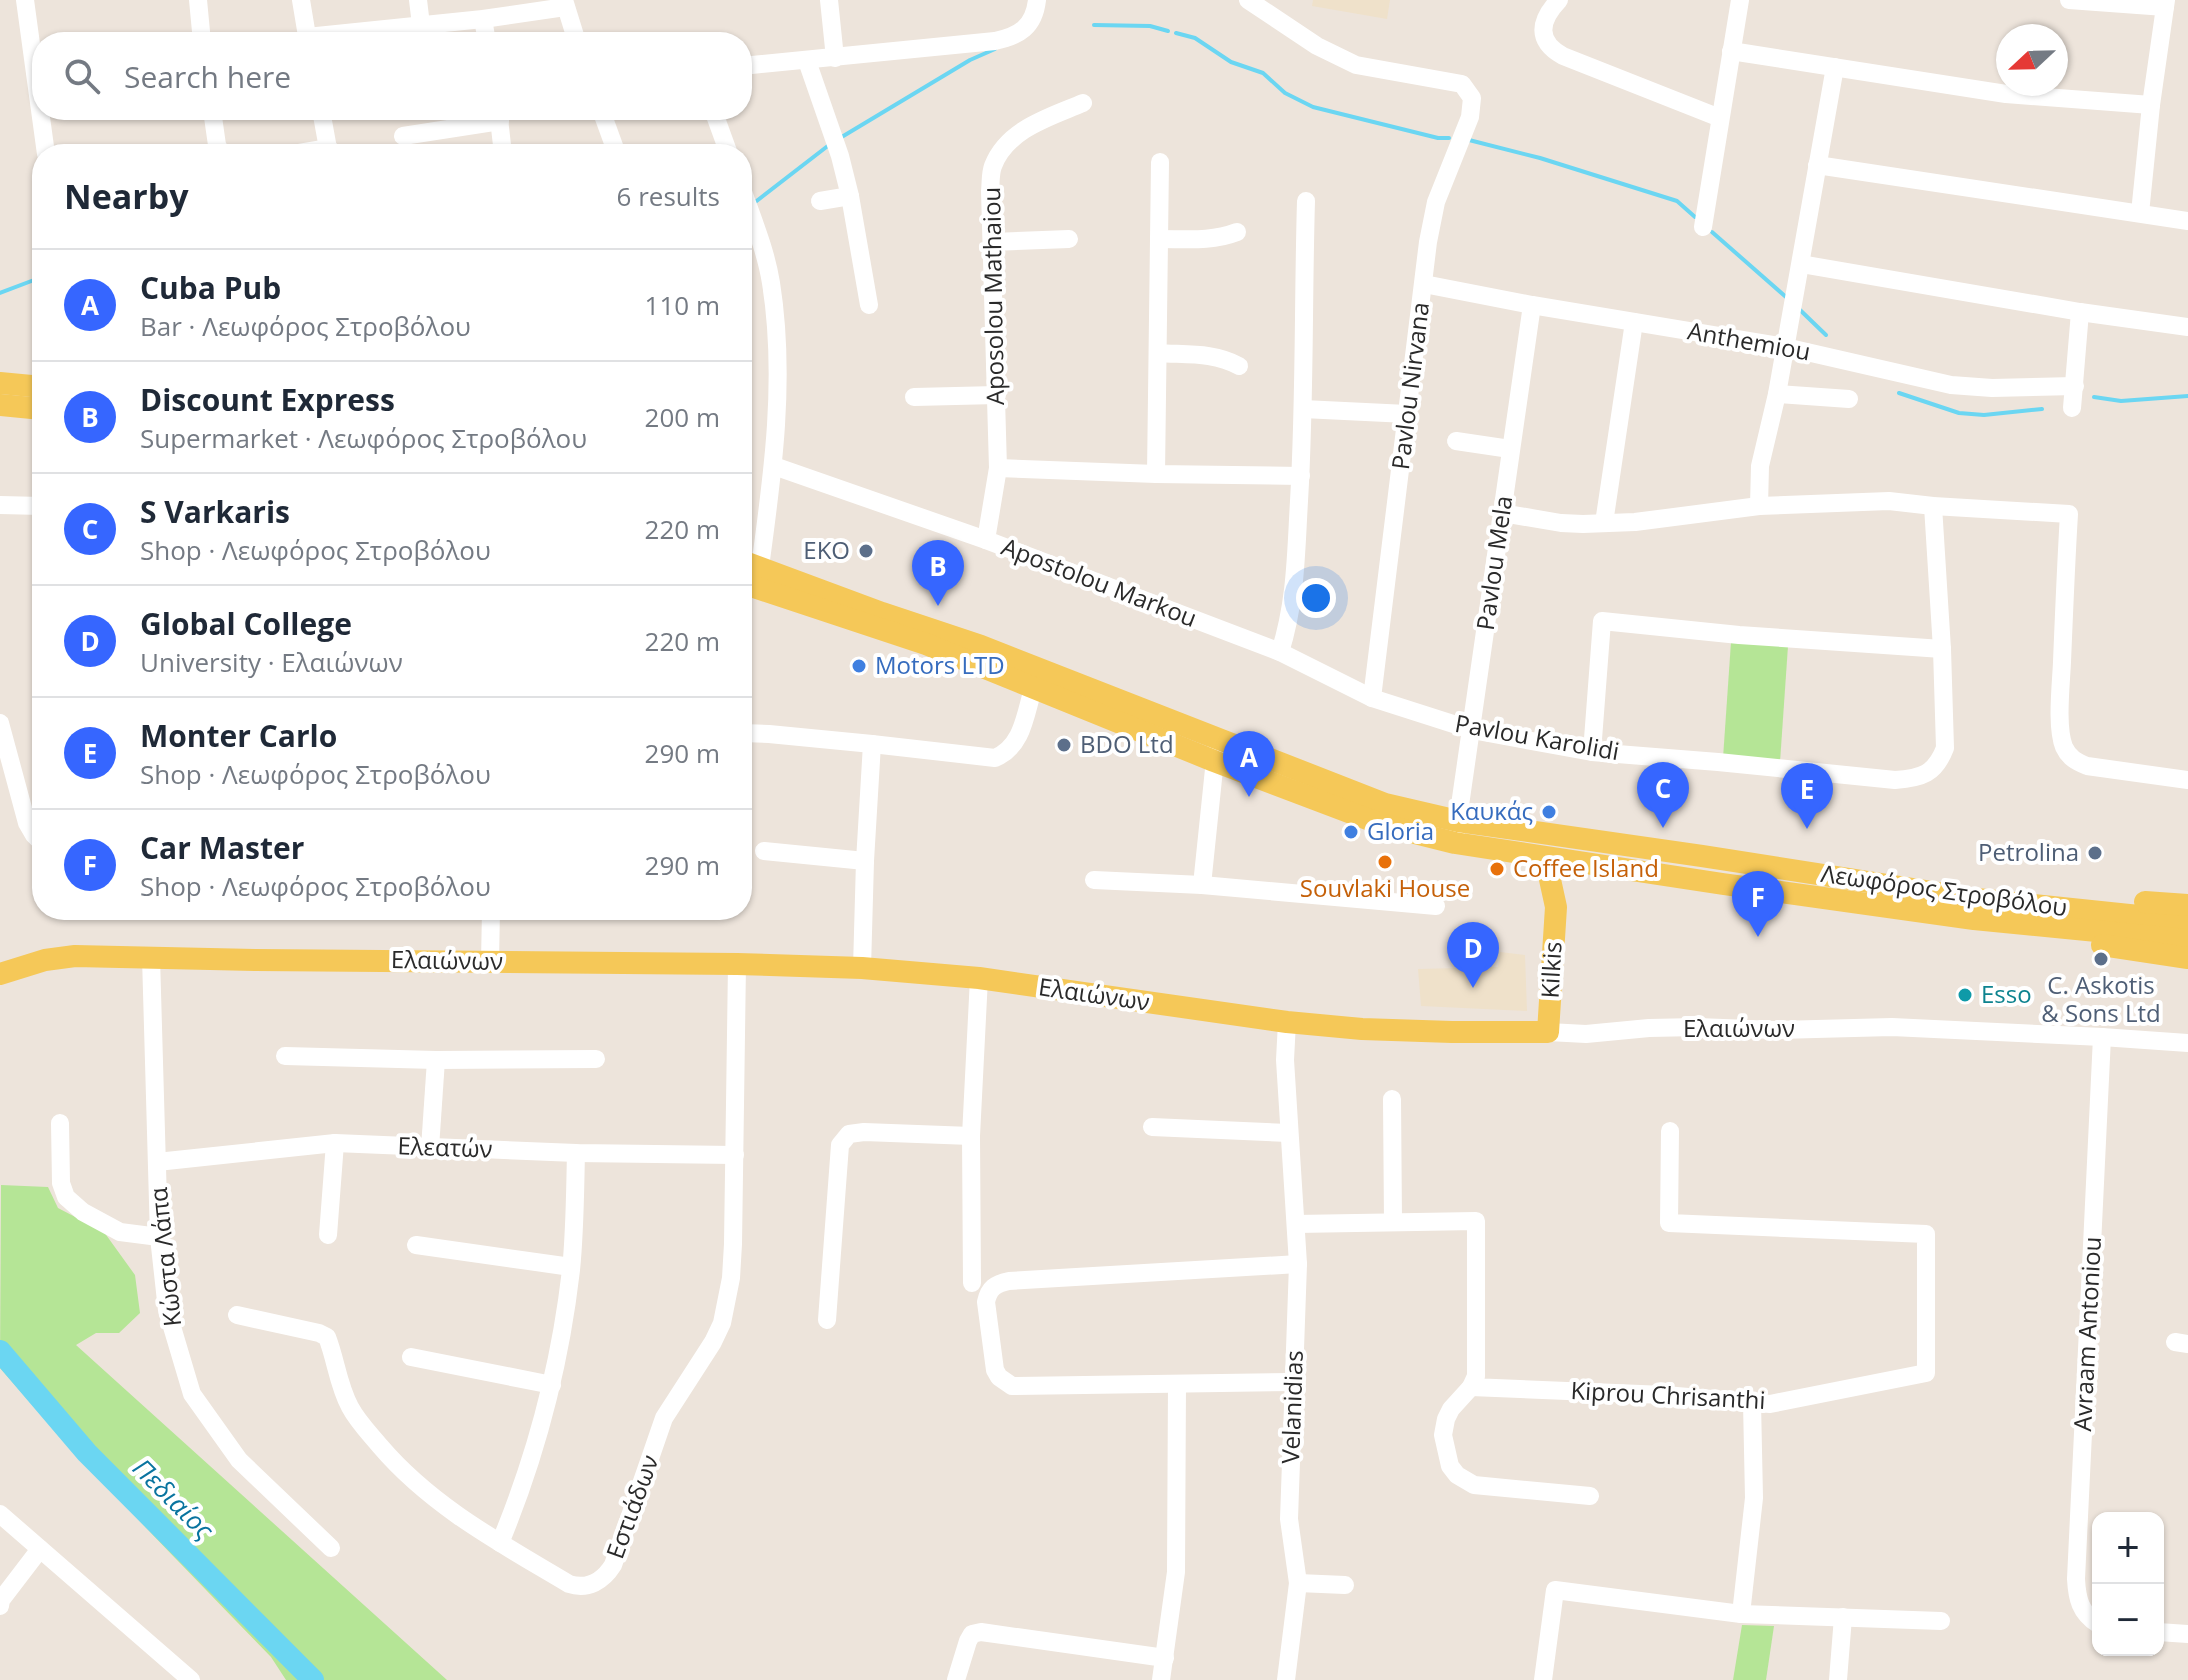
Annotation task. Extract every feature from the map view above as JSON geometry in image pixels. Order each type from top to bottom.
[{"type":"main road","points":[[0,383],[32,386]]},
{"type":"main road","points":[[0,405],[32,408]]},
{"type":"main road","name":"Λεωφόρος Στροβόλου","points":[[752,564],[981,646],[1383,825],[1707,857],[1975,909],[2188,921]]},
{"type":"main road","name":"Λεωφόρος Στροβόλου","points":[[752,586],[926,644],[1033,689],[1216,750]]},
{"type":"main road","name":"Λεωφόρος Στροβόλου","points":[[1456,832],[1536,856],[1585,864],[1975,909],[2188,940]]},
{"type":"main road","name":"Kilkis","points":[[1536,856],[1549,875],[1556,907]]},
{"type":"main road","name":"Kilkis","points":[[1548,1032],[1556,907],[1563,882],[1585,864]]},
{"type":"main road","points":[[1975,909],[2016,894],[2188,905]]},
{"type":"main road","points":[[1975,909],[2009,931],[2188,958]]},
{"type":"main road","name":"Ελαιώνων","points":[[0,974],[31,963],[75,956],[862,968],[979,978],[1287,1022],[1362,1029],[1548,1032]]},
{"type":"street","points":[[25,0],[32,38]]},
{"type":"street","points":[[198,0],[201,32]]},
{"type":"street","points":[[301,0],[307,32]]},
{"type":"street","points":[[418,0],[421,25]]},
{"type":"street","points":[[829,0],[835,58]]},
{"type":"street","points":[[752,65],[1010,38],[1028,26],[1037,0]]},
{"type":"street","name":"Pavlou Nirvana","points":[[1248,0],[1317,46],[1356,65],[1462,84],[1472,98],[1470,117],[1436,202],[1428,242],[1372,698]]},
{"type":"street","points":[[1559,0],[1548,14],[1544,26],[1545,41],[1551,50],[1720,118]]},
{"type":"street","points":[[1703,227],[1740,0]]},
{"type":"street","points":[[2069,0],[2113,5],[2165,4],[2140,213]]},
{"type":"street","points":[[364,32],[483,19],[564,3],[574,32]]},
{"type":"street","points":[[483,19],[485,32]]},
{"type":"street","points":[[1731,51],[2006,94],[2151,105]]},
{"type":"street","points":[[807,61],[836,142],[850,196],[869,305]]},
{"type":"street","points":[[1759,506],[1760,466],[1777,394],[1835,67]]},
{"type":"street","name":"Aposolou Mathaiou","points":[[986,540],[998,468],[990,191],[992,169],[999,153],[1013,138],[1034,124],[1083,103]]},
{"type":"street","points":[[43,120],[45,144]]},
{"type":"street","points":[[213,120],[217,144]]},
{"type":"street","points":[[323,120],[328,144]]},
{"type":"street","points":[[403,136],[476,120]]},
{"type":"street","points":[[500,120],[502,144]]},
{"type":"street","points":[[605,120],[613,144]]},
{"type":"street","points":[[717,120],[725,144]]},
{"type":"street","points":[[1156,474],[1160,162]]},
{"type":"street","points":[[1817,165],[2188,221]]},
{"type":"street","points":[[820,201],[850,196]]},
{"type":"street","points":[[1280,652],[1293,596],[1301,476],[1306,201]]},
{"type":"street","points":[[752,217],[771,281],[778,354],[774,466],[752,560]]},
{"type":"street","points":[[1159,239],[1207,240],[1237,232]]},
{"type":"street","points":[[993,242],[1069,239]]},
{"type":"street","points":[[1801,264],[2080,312],[2188,327]]},
{"type":"street","name":"Anthemiou","points":[[1424,284],[1785,347],[1951,385],[1992,388],[2075,386]]},
{"type":"street","name":"Pavlou Mela","points":[[1456,832],[1532,305]]},
{"type":"street","points":[[2072,408],[2080,312]]},
{"type":"street","points":[[1604,523],[1634,322]]},
{"type":"street","points":[[1158,353],[1224,358],[1239,366]]},
{"type":"street","points":[[1777,394],[1849,399]]},
{"type":"street","points":[[914,397],[997,395]]},
{"type":"street","points":[[1303,409],[1407,414]]},
{"type":"street","points":[[1456,441],[1510,449]]},
{"type":"street","name":"Apostolou Markou","points":[[774,466],[986,540],[1280,652],[1372,698]]},
{"type":"street","points":[[998,468],[1301,476]]},
{"type":"street","points":[[1502,513],[1561,523],[1604,523],[1759,506],[1889,501],[2069,514],[2060,698],[2064,746],[2077,763],[2087,766],[2188,780]]},
{"type":"street","points":[[0,505],[32,506]]},
{"type":"street","points":[[1592,752],[1602,621],[1739,635],[1942,649],[1933,506]]},
{"type":"street","name":"Pavlou Karolidi","points":[[1372,698],[1472,730],[1592,752],[1895,780],[1920,776],[1939,763],[1945,748],[1942,649]]},
{"type":"street","points":[[752,733],[995,758],[1018,740],[1033,689]]},
{"type":"street","points":[[0,723],[32,832]]},
{"type":"street","points":[[862,968],[872,744]]},
{"type":"street","points":[[1202,885],[1216,750]]},
{"type":"street","points":[[764,851],[865,861]]},
{"type":"street","points":[[1094,880],[1202,885],[1436,906]]},
{"type":"street","points":[[490,962],[491,920]]},
{"type":"street","name":"Κώστα Λάπα","points":[[151,957],[159,1237],[167,1310],[192,1394],[239,1460],[331,1548]]},
{"type":"street","name":"Εστιάδων","points":[[237,1315],[327,1337],[342,1390],[358,1420],[424,1491],[454,1514],[569,1584],[579,1587],[595,1583],[609,1571],[664,1418],[722,1323],[731,1278],[737,964]]},
{"type":"street","points":[[972,1283],[971,1136],[979,978]]},
{"type":"street","name":"Velanidias","points":[[1286,1680],[1298,1583],[1289,1519],[1298,1264],[1288,1133],[1287,1022]]},
{"type":"street","name":"Ελαιώνων","points":[[1548,1032],[1599,1033],[1697,1027],[1775,1030],[1892,1027],[2188,1043]]},
{"type":"street","name":"Avraam Antoniou","points":[[2092,1620],[2080,1605],[2076,1579],[2102,1037]]},
{"type":"street","points":[[285,1056],[436,1060],[596,1059]]},
{"type":"street","points":[[430,1148],[436,1060]]},
{"type":"street","points":[[1392,1099],[1393,1222]]},
{"type":"street","points":[[60,1123],[61,1183],[66,1197],[83,1212],[120,1232],[159,1237]]},
{"type":"street","points":[[1152,1127],[1288,1133]]},
{"type":"street","name":"Kiprou Chrisanthi","points":[[1471,1387],[1665,1395],[1770,1404],[1926,1373],[1926,1234],[1669,1223],[1670,1131]]},
{"type":"street","points":[[827,1320],[840,1145],[849,1134],[864,1132],[971,1136]]},
{"type":"street","points":[[328,1235],[335,1143]]},
{"type":"street","name":"Ελεατών","points":[[157,1162],[335,1143],[576,1153],[735,1155]]},
{"type":"street","points":[[500,1543],[538,1439],[562,1337],[571,1267],[576,1153]]},
{"type":"street","points":[[1296,1224],[1476,1221],[1476,1376],[1446,1419],[1443,1435],[1450,1466],[1457,1475],[1474,1485],[1590,1496]]},
{"type":"street","points":[[416,1245],[571,1267]]},
{"type":"street","points":[[1294,1382],[1012,1386],[1005,1383],[995,1370],[986,1302],[993,1286],[1009,1281],[1298,1264]]},
{"type":"street","points":[[411,1357],[552,1385]]},
{"type":"street","points":[[1161,1680],[1176,1572],[1177,1384]]},
{"type":"street","points":[[1741,1614],[1754,1498],[1752,1402]]},
{"type":"street","points":[[0,1514],[191,1680]]},
{"type":"street","points":[[0,1606],[1,1600],[40,1549]]},
{"type":"street","points":[[1298,1583],[1345,1585]]},
{"type":"street","points":[[1543,1680],[1555,1590],[1741,1614],[1941,1621]]},
{"type":"street","points":[[1838,1680],[1843,1617]]},
{"type":"street","points":[[956,1680],[968,1641],[972,1634],[981,1632],[1165,1658]]},
{"type":"street","points":[[2164,1632],[2188,1634]]},
{"type":"shaded area","points":[[1313,0],[1390,0],[1387,19],[1312,6]]},
{"type":"shaded area","points":[[1500,952],[1525,955],[1527,1011],[1421,1006],[1418,969],[1498,967]]},
{"type":"green space","points":[[1731,642],[1788,646],[1780,762],[1723,758]]},
{"type":"green space","points":[[1,1185],[48,1187],[58,1208],[104,1232],[135,1275],[140,1313],[119,1333],[96,1333],[76,1345],[447,1680],[286,1680],[271,1657],[33,1405],[0,1368]]},
{"type":"green space","points":[[1742,1625],[1774,1626],[1766,1680],[1733,1680]]},
{"type":"waterway","points":[[1094,25],[1150,26],[1168,31]]},
{"type":"waterway","points":[[1176,33],[1195,38],[1231,62],[1263,73],[1285,93],[1313,107],[1438,138],[1449,138]]},
{"type":"waterway","points":[[840,138],[970,60],[995,49]]},
{"type":"waterway","points":[[1469,140],[1540,158],[1677,201],[1695,217]]},
{"type":"waterway","points":[[754,203],[829,145]]},
{"type":"waterway","points":[[1712,232],[1786,297]]},
{"type":"waterway","points":[[0,293],[32,281]]},
{"type":"waterway","points":[[1799,309],[1826,335]]},
{"type":"waterway","points":[[1899,393],[1959,413],[1984,415],[2042,409]]},
{"type":"waterway","points":[[2094,397],[2121,401],[2188,396]]},
{"type":"waterway","name":"Πεδιαίος","points":[[0,1351],[87,1453],[313,1680]]},
{"type":"place","name":"EKO","points":[[866,551]]},
{"type":"place","name":"Discount Express","points":[[938,606]]},
{"type":"place","name":"Motors LTD","points":[[859,666]]},
{"type":"place","name":"BDO Ltd","points":[[1064,745]]},
{"type":"place","name":"Cuba Pub","points":[[1249,797]]},
{"type":"place","name":"Καυκάς","points":[[1549,812]]},
{"type":"place","name":"S Varkaris","points":[[1663,828]]},
{"type":"place","name":"Monter Carlo","points":[[1807,829]]},
{"type":"place","name":"Gloria","points":[[1351,832]]},
{"type":"place","name":"Petrolina","points":[[2095,853]]},
{"type":"place","name":"Souvlaki House","points":[[1385,862]]},
{"type":"place","name":"Coffee Island","points":[[1497,869]]},
{"type":"place","name":"Car Master","points":[[1758,937]]},
{"type":"place","name":"C. Askotis & Sons Ltd","points":[[2101,959]]},
{"type":"place","name":"Global College","points":[[1473,988]]},
{"type":"place","name":"Esso","points":[[1965,995]]}]
